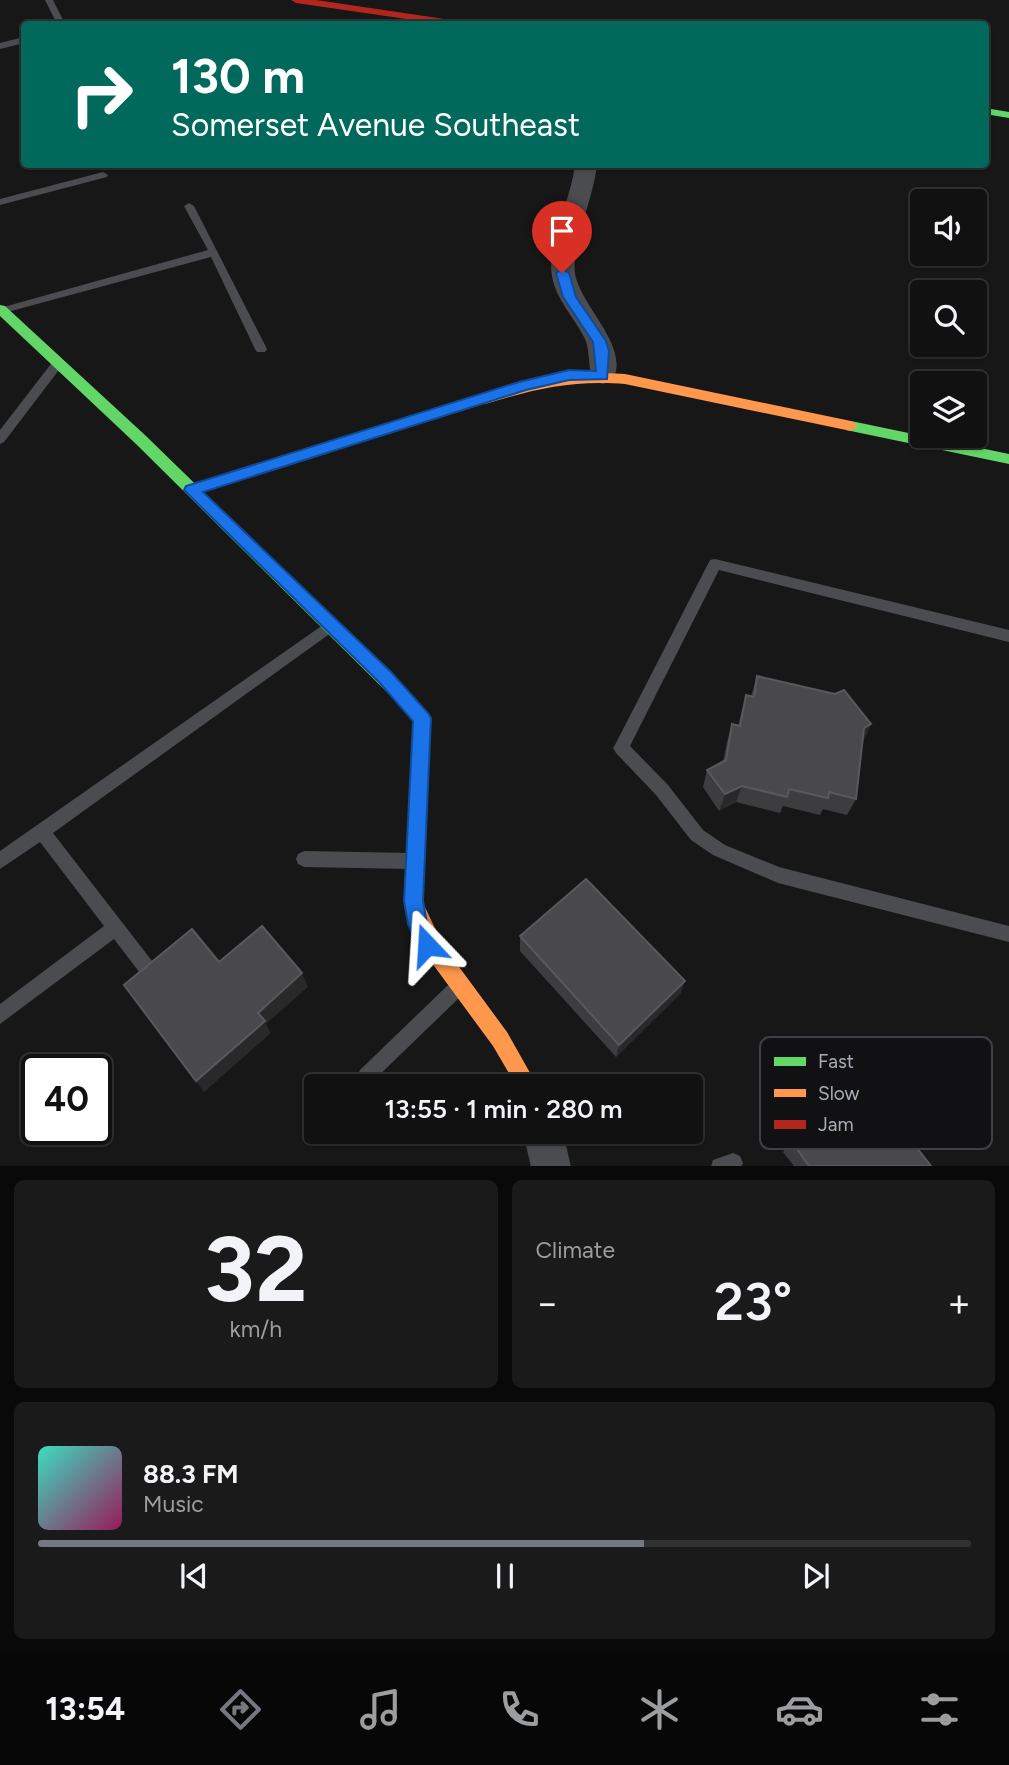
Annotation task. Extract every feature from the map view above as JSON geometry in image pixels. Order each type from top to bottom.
[{"type":"street","points":[[296,0],[438,21]]},
{"type":"street","points":[[989,112],[1009,115]]},
{"type":"street","points":[[586,168],[584,187],[562,261],[562,273],[570,297],[600,341],[603,351],[603,375]]},
{"type":"street","points":[[1,310],[331,625],[422,718],[413,901],[418,924],[427,945],[512,1054],[522,1074]]},
{"type":"street","points":[[191,490],[524,385],[569,375],[603,375],[1009,459]]},
{"type":"street","points":[[546,1144],[551,1166]]},
{"type":"lane","points":[[49,0],[60,21]]},
{"type":"lane","points":[[0,46],[21,41]]},
{"type":"lane","points":[[0,202],[103,175]]},
{"type":"lane","points":[[189,206],[261,349]]},
{"type":"lane","points":[[1,310],[214,252]]},
{"type":"lane","points":[[0,439],[58,363]]},
{"type":"lane","points":[[1009,636],[715,564],[621,748],[662,790],[697,835],[737,859],[778,875],[1009,934]]},
{"type":"lane","points":[[2,856],[43,832],[331,625]]},
{"type":"lane","points":[[43,832],[146,967]]},
{"type":"lane","points":[[304,859],[415,861]]},
{"type":"lane","points":[[0,1015],[116,927]]},
{"type":"lane","points":[[368,1074],[459,986]]},
{"type":"building","points":[[757,676],[835,694],[844,690],[871,724],[864,728],[856,799],[829,792],[828,798],[789,789],[787,797],[742,786],[725,794],[707,770],[726,760],[732,724],[740,726],[746,695],[754,697]]},
{"type":"building","points":[[586,879],[685,981],[619,1045],[520,936]]},
{"type":"building","points":[[262,926],[302,973],[258,1013],[265,1021],[196,1081],[124,985],[192,929],[219,962]]},
{"type":"building","points":[[797,1149],[918,1149],[931,1166],[809,1166]]},
{"type":"traffic: fast","points":[[989,112],[1009,115]]},
{"type":"traffic: fast","points":[[0,309],[141,440],[406,700]]},
{"type":"traffic: fast","points":[[851,426],[1009,459]]},
{"type":"traffic: slow","points":[[485,399],[554,380],[604,377],[625,379],[851,426]]},
{"type":"traffic: slow","points":[[406,700],[422,718],[413,901],[436,952],[500,1039],[521,1074]]},
{"type":"traffic: jam","points":[[296,0],[438,21]]},
{"type":"traffic: jam","points":[[191,490],[485,399]]},
{"type":"route","points":[[427,945],[418,924],[413,901],[422,718],[385,677],[191,490],[524,385],[569,375],[603,375],[603,351],[600,341],[570,297],[562,273]]}]
